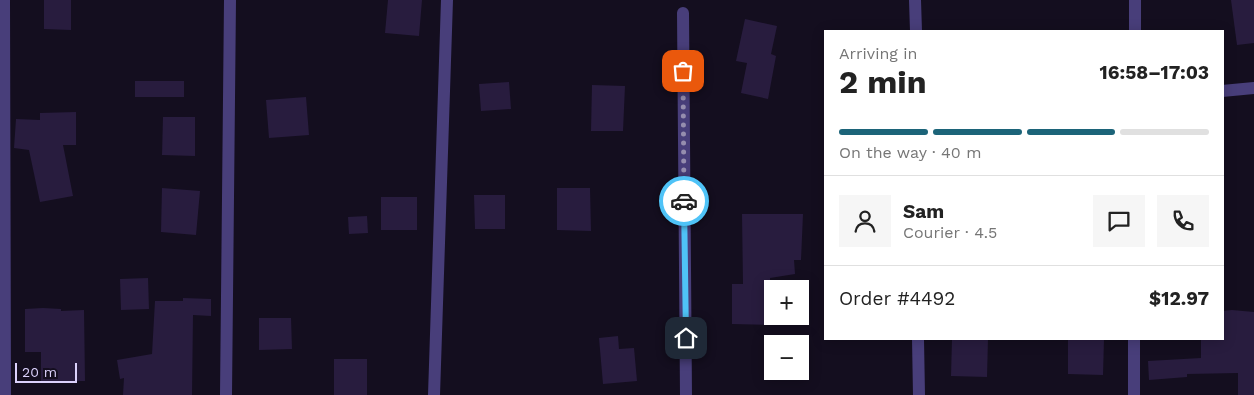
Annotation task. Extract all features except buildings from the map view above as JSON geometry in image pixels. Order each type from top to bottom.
[{"type":"street","points":[[4,0],[5,395]]},
{"type":"street","points":[[226,395],[230,0]]},
{"type":"street","points":[[434,395],[447,0]]},
{"type":"street","points":[[916,0],[916,30]]},
{"type":"street","points":[[1135,0],[1135,30]]},
{"type":"street","points":[[682,13],[686,395]]},
{"type":"street","points":[[1224,91],[1254,88]]},
{"type":"street","points":[[918,340],[919,395]]},
{"type":"street","points":[[1134,340],[1134,395]]},
{"type":"way so far","points":[[683,71],[684,201]]},
{"type":"route","points":[[684,201],[686,338]]}]
